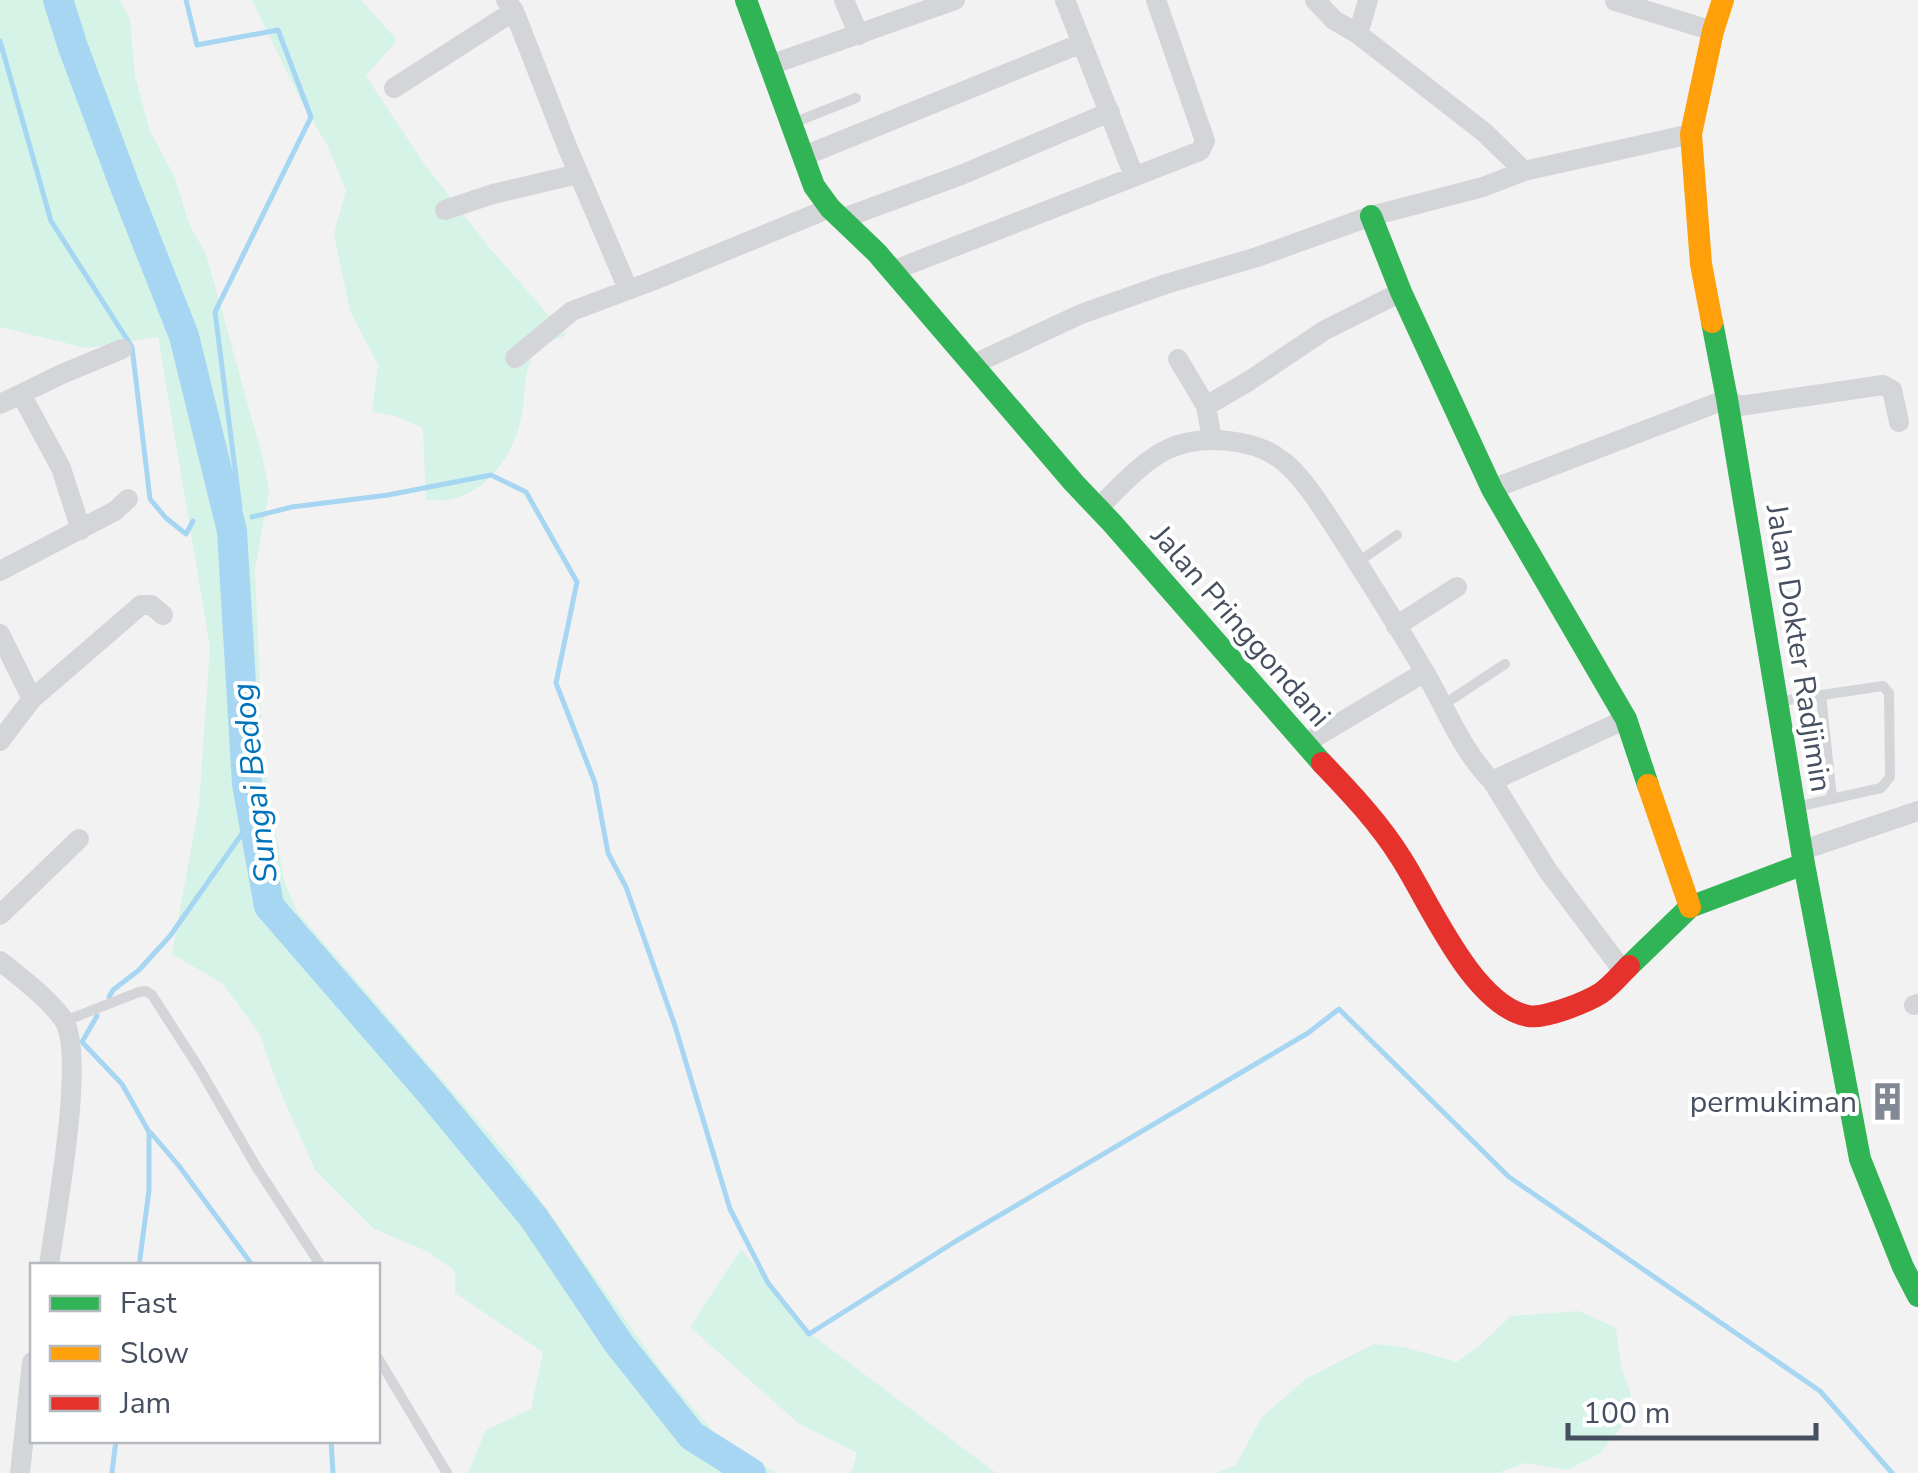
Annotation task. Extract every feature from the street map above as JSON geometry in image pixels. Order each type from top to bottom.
[{"type":"street","name":"Jalan Pringgondani","points":[[746,0],[814,186],[1345,786],[1400,856],[1443,934],[1497,1000],[1522,1015],[1536,1017],[1601,993],[1690,907],[1803,857]]},
{"type":"street","points":[[844,0],[858,35]]},
{"type":"street","points":[[770,64],[955,0]]},
{"type":"street","points":[[1065,0],[1134,176]]},
{"type":"street","points":[[892,272],[1200,152],[1205,141],[1156,0]]},
{"type":"street","points":[[1315,0],[1334,20],[1363,16],[1524,171]]},
{"type":"street","name":"Jalan Dokter Radjimin","points":[[1723,0],[1691,134],[1702,264],[1803,857],[1860,1159],[1911,1262],[1918,1296]]},
{"type":"street","points":[[1615,1],[1713,32]]},
{"type":"street","points":[[394,88],[510,5],[628,289]]},
{"type":"street","points":[[804,156],[1082,42]]},
{"type":"street","points":[[516,358],[572,311],[835,213],[961,175],[1110,112]]},
{"type":"street","points":[[974,364],[1081,314],[1371,216],[1484,187],[1524,171],[1691,134]]},
{"type":"street","points":[[445,210],[492,194],[578,174]]},
{"type":"street","points":[[1371,216],[1401,292],[1492,489],[1626,719],[1690,907]]},
{"type":"street","points":[[1206,406],[1325,330],[1401,292]]},
{"type":"street","points":[[0,404],[122,349]]},
{"type":"street","points":[[1178,359],[1206,406],[1212,439]]},
{"type":"street","points":[[1492,489],[1728,399],[1740,406],[1883,385],[1892,390],[1899,422]]},
{"type":"street","points":[[20,394],[61,468],[81,530]]},
{"type":"street","points":[[1098,508],[1146,463],[1180,444],[1212,439],[1254,447],[1287,463],[1329,518],[1425,672],[1474,764],[1492,781],[1548,871],[1623,971]]},
{"type":"street","points":[[0,571],[115,511],[128,499]]},
{"type":"street","points":[[1396,626],[1457,587]]},
{"type":"street","points":[[0,741],[32,699],[141,605],[151,606],[163,615]]},
{"type":"street","points":[[0,634],[32,699]]},
{"type":"street","points":[[1304,744],[1425,672]]},
{"type":"street","points":[[1492,781],[1626,719]]},
{"type":"street","points":[[1803,857],[1918,811]]},
{"type":"street","points":[[0,916],[79,839]]},
{"type":"street","points":[[0,960],[66,1021],[70,1041],[73,1074],[50,1263]]},
{"type":"street","points":[[20,1473],[30,1380]]},
{"type":"lane","points":[[792,123],[856,98]]},
{"type":"lane","points":[[1357,563],[1397,536]]},
{"type":"lane","points":[[1443,705],[1505,664]]},
{"type":"lane","points":[[1777,702],[1882,686],[1890,693],[1890,777],[1881,788],[1795,807]]},
{"type":"lane","points":[[1821,695],[1832,798]]},
{"type":"lane","points":[[66,1021],[139,992],[152,995],[318,1263]]},
{"type":"lane","points":[[380,1361],[447,1473]]},
{"type":"green space","points":[[0,0],[120,0],[130,19],[135,76],[150,131],[175,178],[189,224],[206,254],[269,491],[255,570],[263,758],[284,881],[298,913],[513,1162],[664,1374],[720,1439],[776,1473],[468,1473],[486,1430],[531,1409],[543,1352],[455,1293],[455,1271],[427,1251],[374,1229],[315,1170],[259,1033],[222,983],[172,954],[199,805],[210,647],[158,337],[86,348],[0,327]]},
{"type":"green space","points":[[252,0],[361,0],[397,40],[366,76],[423,162],[489,247],[566,335],[534,355],[528,369],[520,423],[508,453],[490,478],[464,495],[449,500],[426,500],[423,428],[395,416],[372,412],[378,365],[350,311],[334,233],[346,190]]},
{"type":"green space","points":[[741,1249],[812,1335],[996,1473],[851,1473],[857,1453],[798,1423],[690,1327]]},
{"type":"green space","points":[[1579,1311],[1616,1328],[1621,1367],[1631,1394],[1622,1426],[1599,1454],[1567,1470],[1526,1463],[1497,1473],[1216,1473],[1235,1466],[1262,1417],[1307,1378],[1374,1344],[1403,1347],[1457,1362],[1511,1316]]},
{"type":"waterway","name":"Sungai Bedog","points":[[58,0],[184,336],[232,531],[247,784],[269,906],[534,1218],[619,1344],[692,1436],[751,1473]]},
{"type":"waterway","points":[[186,0],[197,45],[278,30],[311,117],[215,312],[240,508]]},
{"type":"waterway","points":[[0,41],[51,221],[132,347],[150,499],[186,534],[193,521]]},
{"type":"waterway","points":[[252,517],[491,475],[526,492],[577,582],[556,683],[595,783],[608,853],[626,887],[675,1026],[730,1209],[768,1283],[809,1334],[956,1241],[1308,1033],[1339,1009],[1509,1177],[1820,1391],[1892,1473]]},
{"type":"waterway","points":[[109,997],[170,936],[253,818]]},
{"type":"waterway","points":[[97,1016],[82,1042],[122,1084],[149,1132],[149,1190],[139,1263]]},
{"type":"waterway","points":[[151,1133],[251,1263]]},
{"type":"waterway","points":[[112,1473],[116,1443]]},
{"type":"waterway","points":[[331,1443],[333,1473]]},
{"type":"traffic: fast","points":[[746,0],[814,186],[830,208],[877,253],[1322,763]]},
{"type":"traffic: fast","points":[[1371,216],[1401,292],[1492,489],[1626,719],[1648,785]]},
{"type":"traffic: fast","points":[[1712,322],[1804,864],[1860,1159],[1918,1296]]},
{"type":"traffic: fast","points":[[1629,966],[1690,907],[1804,864]]},
{"type":"traffic: slow","points":[[1712,322],[1701,264],[1691,134],[1723,0]]},
{"type":"traffic: slow","points":[[1648,785],[1690,907]]},
{"type":"traffic: jam","points":[[1322,763],[1393,845],[1471,973],[1508,1008],[1528,1016],[1566,1009],[1601,993],[1629,966]]},
{"type":"place","name":"permukiman","points":[[1887,1102]]}]
